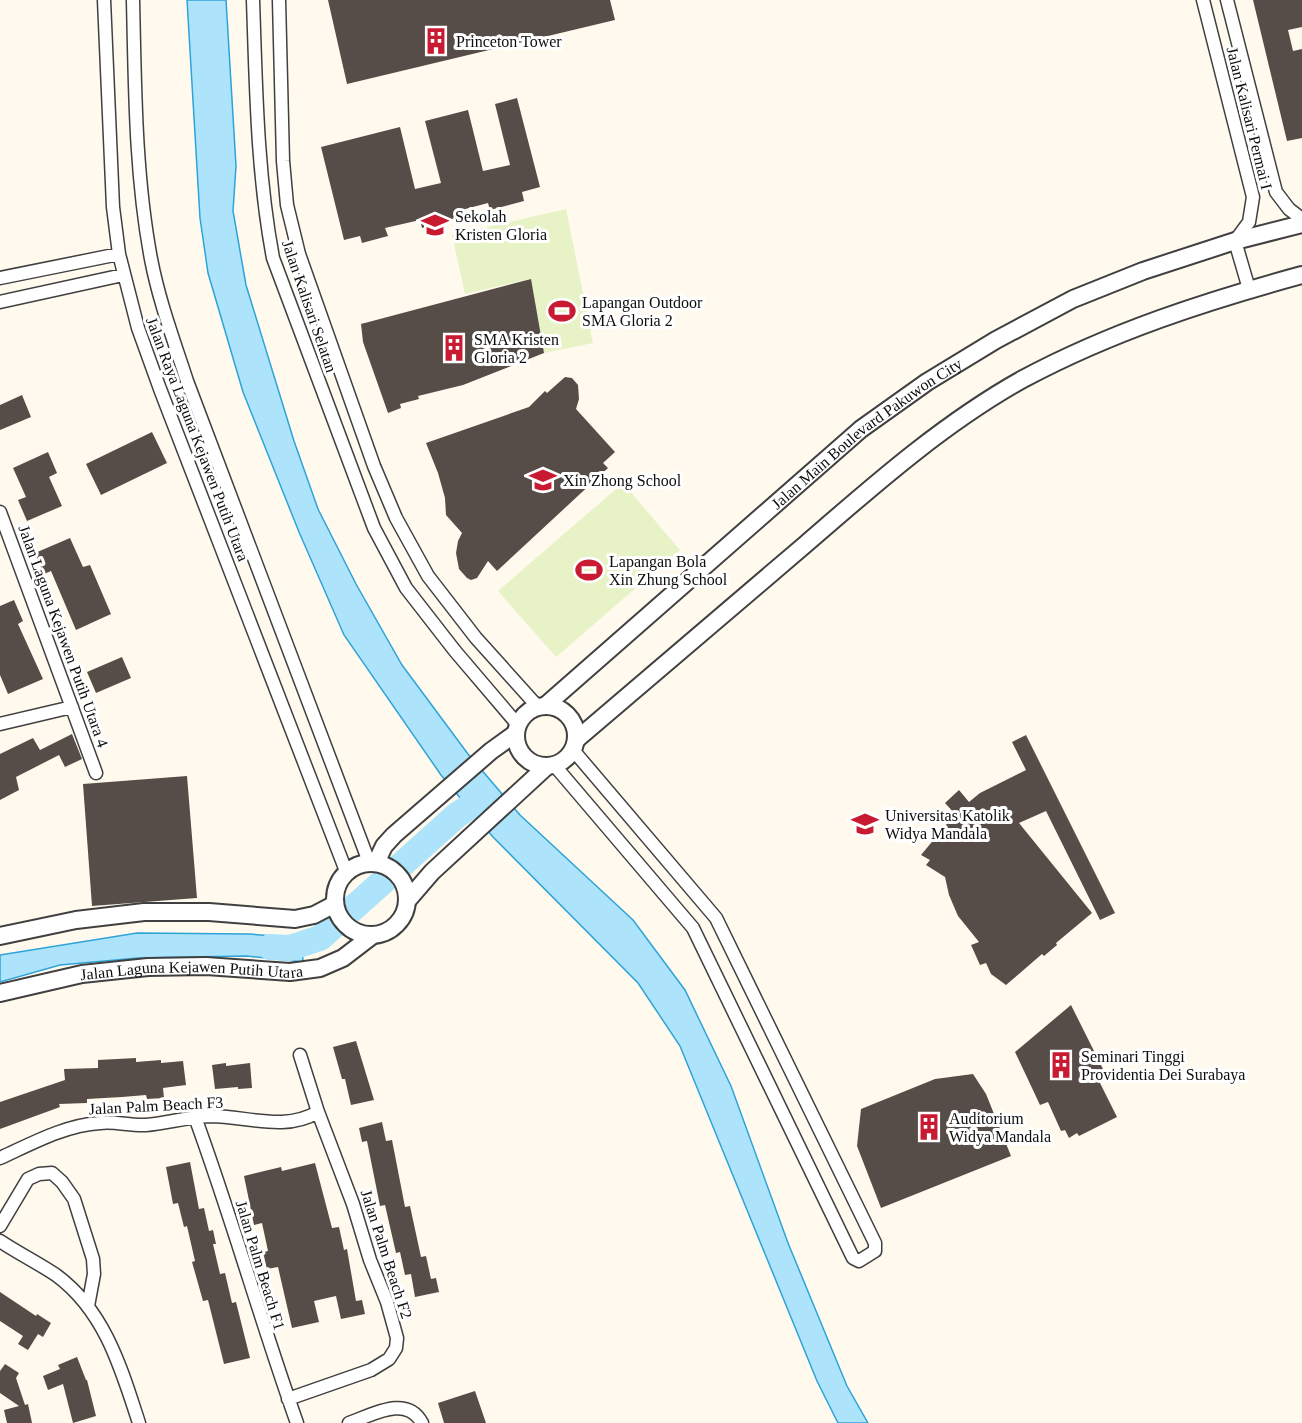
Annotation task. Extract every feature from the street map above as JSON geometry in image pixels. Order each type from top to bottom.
[{"type":"street","name":"Jalan Raya Laguna Kejawen Putih Utara","points":[[104,0],[113,207],[123,275],[138,328],[160,389],[346,871]]},
{"type":"street","name":"Jalan Raya Laguna Kejawen Putih Utara","points":[[133,0],[136,118],[142,206],[151,261],[166,318],[196,404],[373,863]]},
{"type":"street","name":"Jalan Kalisari Selatan","points":[[253,0],[259,162],[264,211],[273,258],[374,528],[406,588],[517,729]]},
{"type":"street","name":"Jalan Kalisari Selatan","points":[[279,0],[283,161],[287,205],[299,254],[374,466],[396,518],[428,576],[476,638],[542,706]]},
{"type":"street","name":"Jalan Kalisari Permai I","points":[[1203,0],[1254,197],[1249,222],[1234,241]]},
{"type":"street","name":"Jalan Kalisari Permai I","points":[[1227,0],[1276,192],[1289,209],[1302,219]]},
{"type":"street","points":[[1254,197],[1276,192]]},
{"type":"street","name":"Jalan Main Boulevard Pakuwon City","points":[[542,706],[861,429],[927,382],[996,340],[1073,299],[1143,271],[1234,241],[1302,224]]},
{"type":"street","points":[[1234,241],[1249,289]]},
{"type":"street","points":[[0,278],[119,254]]},
{"type":"street","points":[[0,302],[123,275]]},
{"type":"street","points":[[408,901],[401,878],[393,869],[383,864],[373,863],[346,871],[339,880],[335,892],[335,904],[339,916],[348,927],[360,933],[373,935],[386,932],[397,925],[408,901],[432,872],[525,785],[550,766],[566,760],[575,745],[891,470],[958,421],[1022,380],[1090,345],[1161,318],[1249,289],[1302,275]]},
{"type":"street","points":[[354,474],[374,466]]},
{"type":"street","name":"Jalan Laguna Kejawen Putih Utara 4","points":[[0,512],[96,773]]},
{"type":"street","points":[[373,863],[384,846],[430,802],[517,729],[526,714],[542,706],[560,709],[574,725],[575,745],[716,918],[875,1243],[875,1251],[859,1261],[853,1258],[693,928],[550,766],[530,762],[524,756],[519,749],[517,729]]},
{"type":"street","points":[[0,724],[72,707]]},
{"type":"street","points":[[0,936],[76,920],[144,912],[209,912],[295,919],[315,915],[335,904]]},
{"type":"street","name":"Jalan Laguna Kejawen Putih Utara","points":[[0,993],[82,974],[148,967],[207,966],[290,972],[320,968],[343,958],[373,935]]},
{"type":"street","points":[[741,1023],[761,1012]]},
{"type":"street","name":"Jalan Palm Beach F2","points":[[288,1399],[371,1370],[389,1359],[396,1348],[397,1338],[387,1302],[370,1260],[353,1204],[318,1112],[300,1055]]},
{"type":"street","name":"Jalan Palm Beach F3","points":[[0,1158],[72,1128],[100,1122],[144,1125],[212,1116],[279,1123],[308,1118],[318,1112]]},
{"type":"street","name":"Jalan Palm Beach F1","points":[[195,1117],[288,1399],[293,1422]]},
{"type":"street","points":[[0,1226],[28,1179],[39,1174],[52,1173],[62,1182],[74,1199],[93,1259],[94,1274],[88,1306]]},
{"type":"street","points":[[0,1241],[57,1276],[88,1306],[106,1334],[121,1368],[139,1423]]},
{"type":"street","points":[[349,1423],[392,1408],[402,1408],[419,1417],[422,1423]]},
{"type":"green space","points":[[566,209],[593,343],[544,353],[530,279],[465,294],[452,235]]},
{"type":"green space","name":"Lapangan Bola Xin Zhung School","points":[[623,483],[680,550],[556,657],[498,591]]},
{"type":"water","points":[[187,0],[226,0],[236,166],[233,211],[246,285],[294,441],[318,509],[356,584],[402,665],[468,754],[520,815],[633,920],[685,990],[731,1086],[788,1243],[847,1386],[868,1423],[838,1423],[817,1381],[680,1046],[638,983],[493,837],[441,775],[344,635],[299,532],[243,392],[208,273],[200,218]]},
{"type":"water","points":[[137,933],[249,934],[302,938],[303,962],[246,956],[138,958],[60,965],[0,982],[0,955]]},
{"type":"building","points":[[328,0],[610,0],[615,20],[347,84]]},
{"type":"building","points":[[1253,0],[1302,0],[1302,27],[1288,30],[1293,51],[1302,49],[1302,138],[1287,141]]},
{"type":"building","points":[[517,98],[540,187],[522,192],[524,201],[490,210],[488,203],[454,212],[456,219],[422,228],[420,220],[385,228],[388,236],[362,243],[360,236],[344,240],[321,147],[400,127],[415,189],[441,183],[425,121],[468,110],[483,171],[510,165],[495,104]]},
{"type":"building","name":"SMA Kristen Gloria 2","points":[[531,279],[544,353],[463,385],[418,396],[419,399],[400,404],[401,408],[388,413],[363,342],[361,324]]},
{"type":"building","points":[[565,377],[572,378],[578,385],[579,399],[576,409],[615,452],[603,463],[608,468],[497,571],[488,561],[477,578],[471,580],[459,569],[456,553],[462,533],[446,515],[445,498],[426,443],[529,407],[545,391],[547,393]]},
{"type":"building","points":[[22,395],[31,417],[0,430],[0,405]]},
{"type":"building","points":[[152,432],[167,463],[101,495],[86,464]]},
{"type":"building","points":[[48,452],[57,473],[49,477],[62,506],[27,521],[18,500],[26,497],[13,468]]},
{"type":"building","points":[[70,538],[83,567],[90,565],[111,614],[76,630],[51,571],[44,574],[35,553]]},
{"type":"building","points":[[14,600],[23,621],[18,624],[43,679],[8,694],[0,675],[0,606]]},
{"type":"building","points":[[122,657],[131,678],[96,693],[87,672]]},
{"type":"building","points":[[72,734],[82,759],[65,767],[59,755],[16,777],[19,790],[0,800],[0,754],[33,738],[40,750]]},
{"type":"building","points":[[1026,735],[1115,913],[1100,920],[1046,811],[1019,823],[1092,913],[1044,956],[1042,954],[1006,985],[991,974],[986,963],[980,965],[971,945],[979,942],[958,916],[949,895],[945,877],[926,865],[930,860],[921,855],[955,814],[945,803],[959,790],[969,802],[980,793],[1026,770],[1012,742]]},
{"type":"building","points":[[187,776],[197,898],[92,906],[83,784]]},
{"type":"building","name":"Seminari Tinggi Providentia Dei Surabaya","points":[[1071,1005],[1107,1077],[1099,1081],[1117,1117],[1079,1136],[1077,1133],[1069,1138],[1065,1130],[1061,1131],[1048,1102],[1040,1105],[1015,1052]]},
{"type":"building","points":[[356,1041],[374,1100],[351,1105],[345,1079],[342,1079],[333,1047]]},
{"type":"building","points":[[136,1058],[136,1062],[183,1061],[186,1085],[163,1088],[164,1098],[147,1099],[146,1095],[87,1099],[87,1103],[59,1104],[60,1107],[0,1129],[0,1102],[65,1080],[64,1069],[98,1068],[98,1060]]},
{"type":"building","points":[[226,1063],[226,1066],[250,1063],[252,1088],[215,1089],[212,1065]]},
{"type":"building","name":"Auditorium Widya Mandala","points":[[973,1074],[986,1094],[1011,1156],[881,1208],[857,1146],[861,1109],[935,1079]]},
{"type":"building","points":[[382,1122],[386,1141],[392,1140],[405,1207],[410,1206],[421,1257],[426,1256],[431,1279],[436,1278],[439,1292],[415,1297],[411,1274],[405,1275],[400,1252],[396,1253],[385,1205],[380,1206],[367,1141],[362,1142],[359,1128]]},
{"type":"building","points":[[190,1162],[199,1209],[204,1208],[209,1231],[213,1230],[216,1244],[213,1244],[220,1274],[225,1273],[232,1303],[236,1302],[250,1358],[224,1364],[208,1300],[203,1301],[192,1262],[195,1261],[187,1226],[184,1227],[178,1203],[173,1204],[166,1167]]},
{"type":"building","points":[[315,1163],[332,1228],[339,1227],[344,1250],[347,1249],[356,1301],[362,1300],[365,1314],[341,1319],[336,1296],[314,1301],[319,1322],[292,1328],[278,1267],[267,1269],[263,1252],[268,1251],[262,1223],[254,1225],[244,1176],[281,1167],[282,1171]]},
{"type":"building","points":[[0,1292],[36,1316],[37,1314],[51,1323],[43,1337],[38,1334],[28,1350],[18,1344],[23,1336],[0,1321]]},
{"type":"building","points":[[77,1357],[87,1380],[96,1416],[73,1423],[63,1384],[48,1390],[43,1376],[60,1369],[58,1365]]},
{"type":"building","points":[[5,1364],[19,1373],[16,1378],[25,1405],[28,1404],[32,1423],[7,1423],[4,1410],[19,1406],[0,1393],[0,1371]]},
{"type":"building","points":[[475,1391],[486,1423],[444,1423],[438,1403]]},
{"type":"waterway","points":[[270,947],[290,948],[320,938],[457,815],[480,800]]},
{"type":"place","name":"Princeton Tower","points":[[436,41]]},
{"type":"place","name":"Sekolah Kristen Gloria","points":[[435,225]]},
{"type":"place","name":"Lapangan Outdoor SMA Gloria 2","points":[[562,311]]},
{"type":"place","name":"SMA Kristen Gloria 2","points":[[454,348]]},
{"type":"place","name":"Xin Zhong School","points":[[543,480]]},
{"type":"place","name":"Lapangan Bola Xin Zhung School","points":[[589,570]]},
{"type":"place","name":"Universitas Katolik Widya Mandala","points":[[865,824]]},
{"type":"place","name":"Seminari Tinggi Providentia Dei Surabaya","points":[[1061,1065]]},
{"type":"place","name":"Auditorium Widya Mandala","points":[[929,1127]]}]
